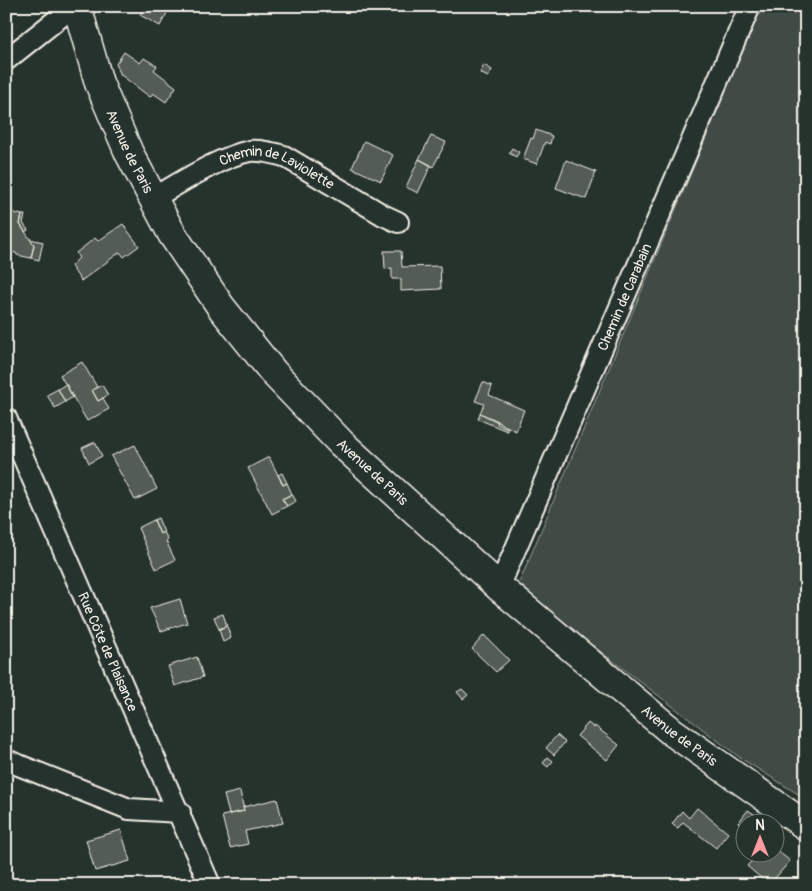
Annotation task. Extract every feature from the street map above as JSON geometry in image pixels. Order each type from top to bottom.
[{"type":"main road","name":"Avenue de Paris","points":[[76,6],[99,83],[129,153],[172,234],[221,307],[274,373],[341,443],[499,587],[671,731],[806,826]]},
{"type":"street","points":[[6,60],[76,6]]},
{"type":"street","name":"Chemin de Carabain","points":[[499,587],[750,6]]},
{"type":"street","name":"Chemin de Laviolette","points":[[153,198],[235,155],[252,151],[270,152],[284,156],[398,222]]},
{"type":"street","name":"Rue Côte de Plaisance","points":[[6,418],[180,812],[210,885]]},
{"type":"street","points":[[6,760],[129,809],[180,812]]},
{"type":"shaded area","points":[[761,6],[806,6],[806,799],[742,759],[517,588]]},
{"type":"building","points":[[145,6],[159,6],[168,11],[160,26],[140,15]]},
{"type":"building","points":[[159,6],[171,6],[168,11]]},
{"type":"building","points":[[124,52],[140,63],[144,58],[157,66],[154,70],[176,87],[166,102],[153,93],[150,97],[121,75],[116,64]]},
{"type":"building","points":[[484,65],[492,70],[488,77],[480,73]]},
{"type":"building","points":[[536,130],[552,136],[550,144],[545,142],[537,164],[523,159]]},
{"type":"building","points":[[431,136],[446,142],[433,167],[419,159]]},
{"type":"building","points":[[364,141],[393,155],[381,181],[352,168]]},
{"type":"building","points":[[512,148],[519,152],[516,157],[509,153]]},
{"type":"building","points":[[419,159],[431,165],[418,193],[406,187]]},
{"type":"building","points":[[566,160],[596,172],[586,199],[556,188]]},
{"type":"building","points":[[6,211],[22,215],[20,224],[34,245],[31,258],[17,255],[15,252],[6,258]]},
{"type":"building","points":[[22,215],[25,215],[23,223],[28,230],[25,232],[20,224]]},
{"type":"building","points":[[123,224],[139,246],[124,257],[120,252],[81,281],[71,266],[79,258],[76,253],[95,238],[98,241]]},
{"type":"building","points":[[30,239],[43,242],[39,260],[31,258],[34,245]]},
{"type":"building","points":[[384,251],[401,251],[402,267],[440,266],[441,289],[401,291],[401,279],[392,279],[392,268],[385,269]]},
{"type":"building","points":[[82,362],[97,387],[92,390],[98,401],[103,398],[109,409],[87,421],[60,375]]},
{"type":"building","points":[[483,382],[492,386],[489,395],[524,410],[516,431],[480,413],[484,404],[475,401]]},
{"type":"building","points":[[66,384],[73,397],[65,402],[58,389]]},
{"type":"building","points":[[102,385],[108,395],[98,401],[92,390]]},
{"type":"building","points":[[58,389],[65,402],[55,408],[47,395]]},
{"type":"building","points":[[480,413],[498,421],[497,424],[508,428],[507,431],[478,419]]},
{"type":"building","points":[[95,442],[102,456],[89,463],[82,448]]},
{"type":"building","points":[[135,445],[157,489],[135,500],[111,456]]},
{"type":"building","points":[[269,457],[283,485],[287,483],[292,494],[282,499],[287,506],[272,514],[248,468]]},
{"type":"building","points":[[282,473],[287,483],[283,485],[278,475]]},
{"type":"building","points":[[292,494],[296,501],[287,506],[282,499]]},
{"type":"building","points":[[158,518],[164,532],[160,534],[154,520]]},
{"type":"building","points":[[154,520],[160,534],[164,532],[175,560],[156,569],[138,528]]},
{"type":"building","points":[[180,599],[187,623],[161,631],[150,608]]},
{"type":"building","points":[[223,614],[227,626],[219,629],[214,617]]},
{"type":"building","points":[[227,626],[231,638],[223,642],[219,629]]},
{"type":"building","points":[[484,635],[509,660],[496,672],[472,649]]},
{"type":"building","points":[[197,657],[203,677],[175,686],[168,666]]},
{"type":"building","points":[[462,689],[468,695],[463,699],[457,692]]},
{"type":"building","points":[[588,723],[594,728],[595,726],[619,745],[607,760],[577,736]]},
{"type":"building","points":[[557,735],[565,742],[554,755],[546,748]]},
{"type":"building","points":[[548,757],[553,761],[548,767],[543,763]]},
{"type":"building","points":[[240,791],[244,811],[229,814],[224,795]]},
{"type":"building","points":[[277,799],[283,823],[245,831],[248,844],[230,848],[222,816],[244,811],[243,807]]},
{"type":"building","points":[[697,808],[728,833],[716,848],[683,822],[678,828],[672,824],[682,811],[689,818]]},
{"type":"building","points":[[748,810],[754,814],[745,814]]},
{"type":"building","points":[[121,830],[130,861],[95,871],[86,840]]},
{"type":"building","points":[[784,856],[790,861],[769,885],[747,866],[749,864],[784,864]]}]
